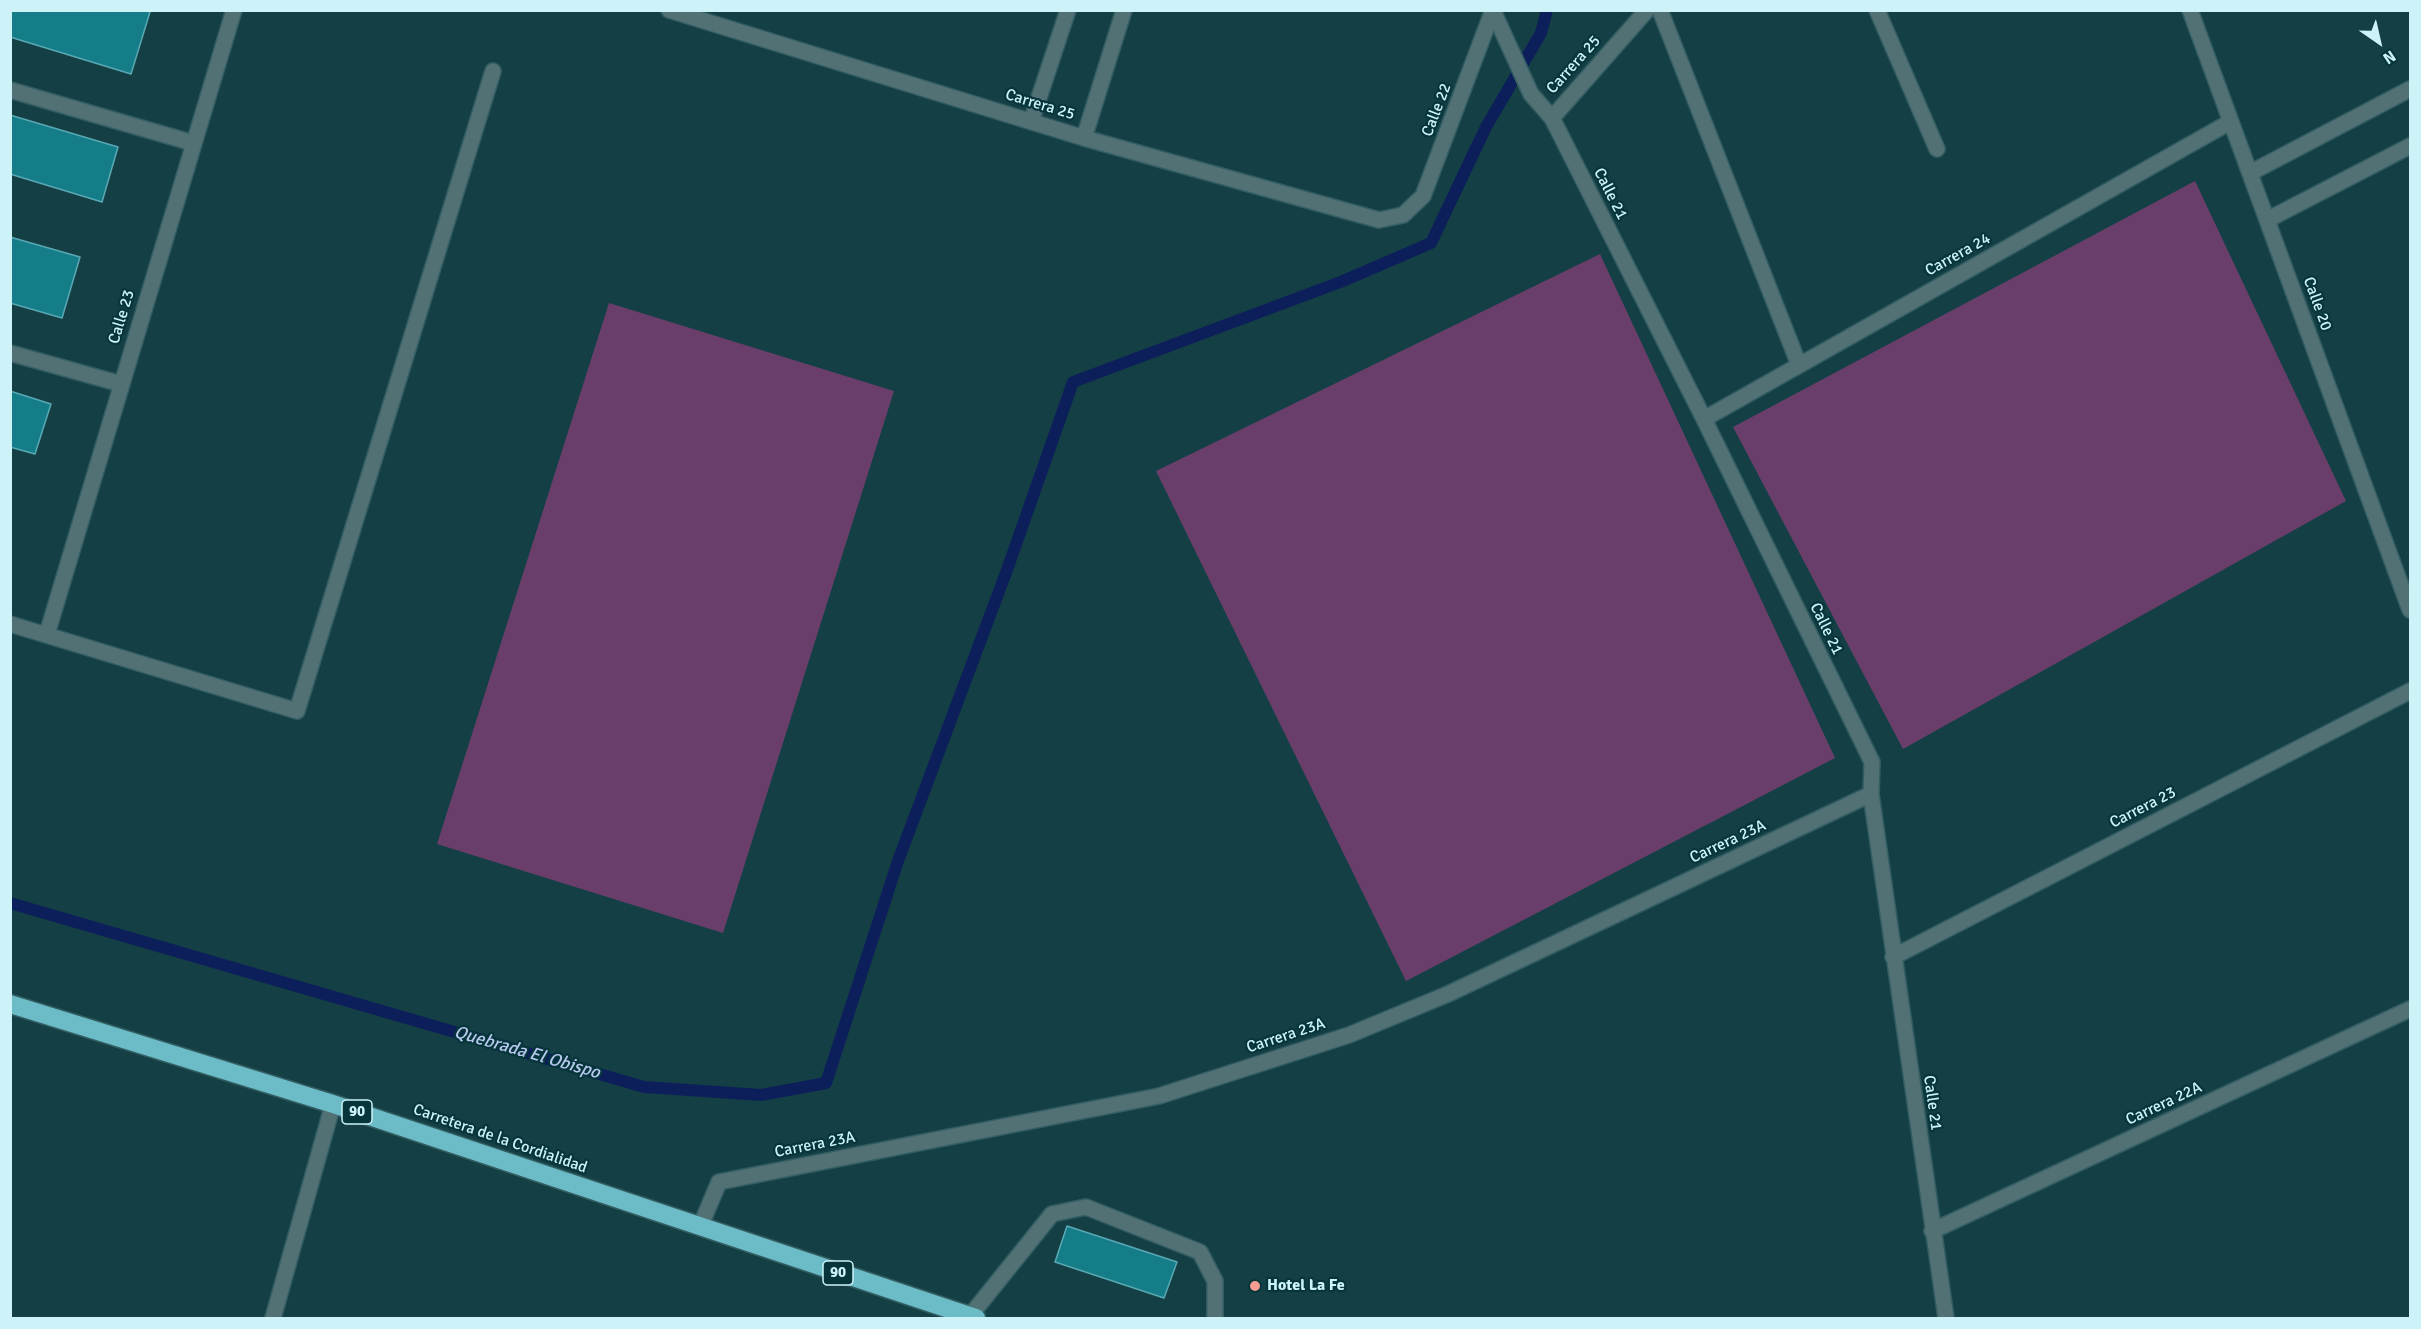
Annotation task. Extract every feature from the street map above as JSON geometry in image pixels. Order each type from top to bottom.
[{"type":"highway","name":"Carretera de la Cordialidad","points":[[10,1004],[333,1104],[973,1317]]},
{"type":"street","name":"Calle 23","points":[[47,634],[234,10]]},
{"type":"street","name":"Carrera 25","points":[[669,10],[1084,138],[1379,220],[1403,215]]},
{"type":"street","points":[[1031,122],[1068,10]]},
{"type":"street","points":[[1084,138],[1124,10]]},
{"type":"street","name":"Carrera 25","points":[[1552,117],[1647,10]]},
{"type":"street","points":[[1660,10],[1799,365]]},
{"type":"street","points":[[1877,10],[1937,149]]},
{"type":"street","name":"Calle 20","points":[[2190,10],[2410,610]]},
{"type":"street","name":"Calle 21","points":[[1493,11],[1532,94],[1552,117],[1704,419],[1872,762],[1871,794],[1946,1318]]},
{"type":"street","name":"Calle 22","points":[[1403,215],[1424,196],[1493,11]]},
{"type":"street","points":[[10,624],[297,711],[493,70]]},
{"type":"street","points":[[2250,173],[2410,89]]},
{"type":"street","points":[[10,90],[193,143]]},
{"type":"street","name":"Carrera 24","points":[[1704,419],[2230,122]]},
{"type":"street","points":[[2267,220],[2410,146]]},
{"type":"street","points":[[10,353],[121,384]]},
{"type":"street","name":"Carrera 23","points":[[1893,957],[2410,692]]},
{"type":"street","name":"Carrera 23A","points":[[700,1227],[719,1182],[1159,1096],[1349,1035],[1448,994],[1871,794]]},
{"type":"street","name":"Carrera 22A","points":[[1932,1231],[2410,1009]]},
{"type":"street","points":[[273,1318],[333,1104]]},
{"type":"street","points":[[973,1317],[1052,1214],[1086,1207],[1200,1252],[1215,1281],[1215,1318]]},
{"type":"shaded area","points":[[2195,181],[2346,501],[1903,749],[1733,427]]},
{"type":"shaded area","points":[[1600,254],[1835,758],[1406,981],[1156,471]]},
{"type":"shaded area","points":[[609,303],[894,391],[723,933],[437,844]]},
{"type":"building","points":[[10,10],[146,10],[150,12],[131,74],[10,37]]},
{"type":"building","points":[[10,115],[118,147],[102,202],[10,174]]},
{"type":"building","points":[[10,237],[80,257],[62,318],[10,303]]},
{"type":"building","points":[[10,391],[51,404],[35,454],[10,447]]},
{"type":"building","points":[[1067,1226],[1177,1262],[1164,1298],[1055,1262]]},
{"type":"waterway","name":"Quebrada El Obispo","points":[[10,903],[644,1087],[761,1095],[826,1083],[898,861],[1007,570],[1073,382],[1343,281],[1431,243],[1486,127],[1541,33],[1547,10]]},
{"type":"place","name":"Hotel La Fe","points":[[1255,1286]]}]
